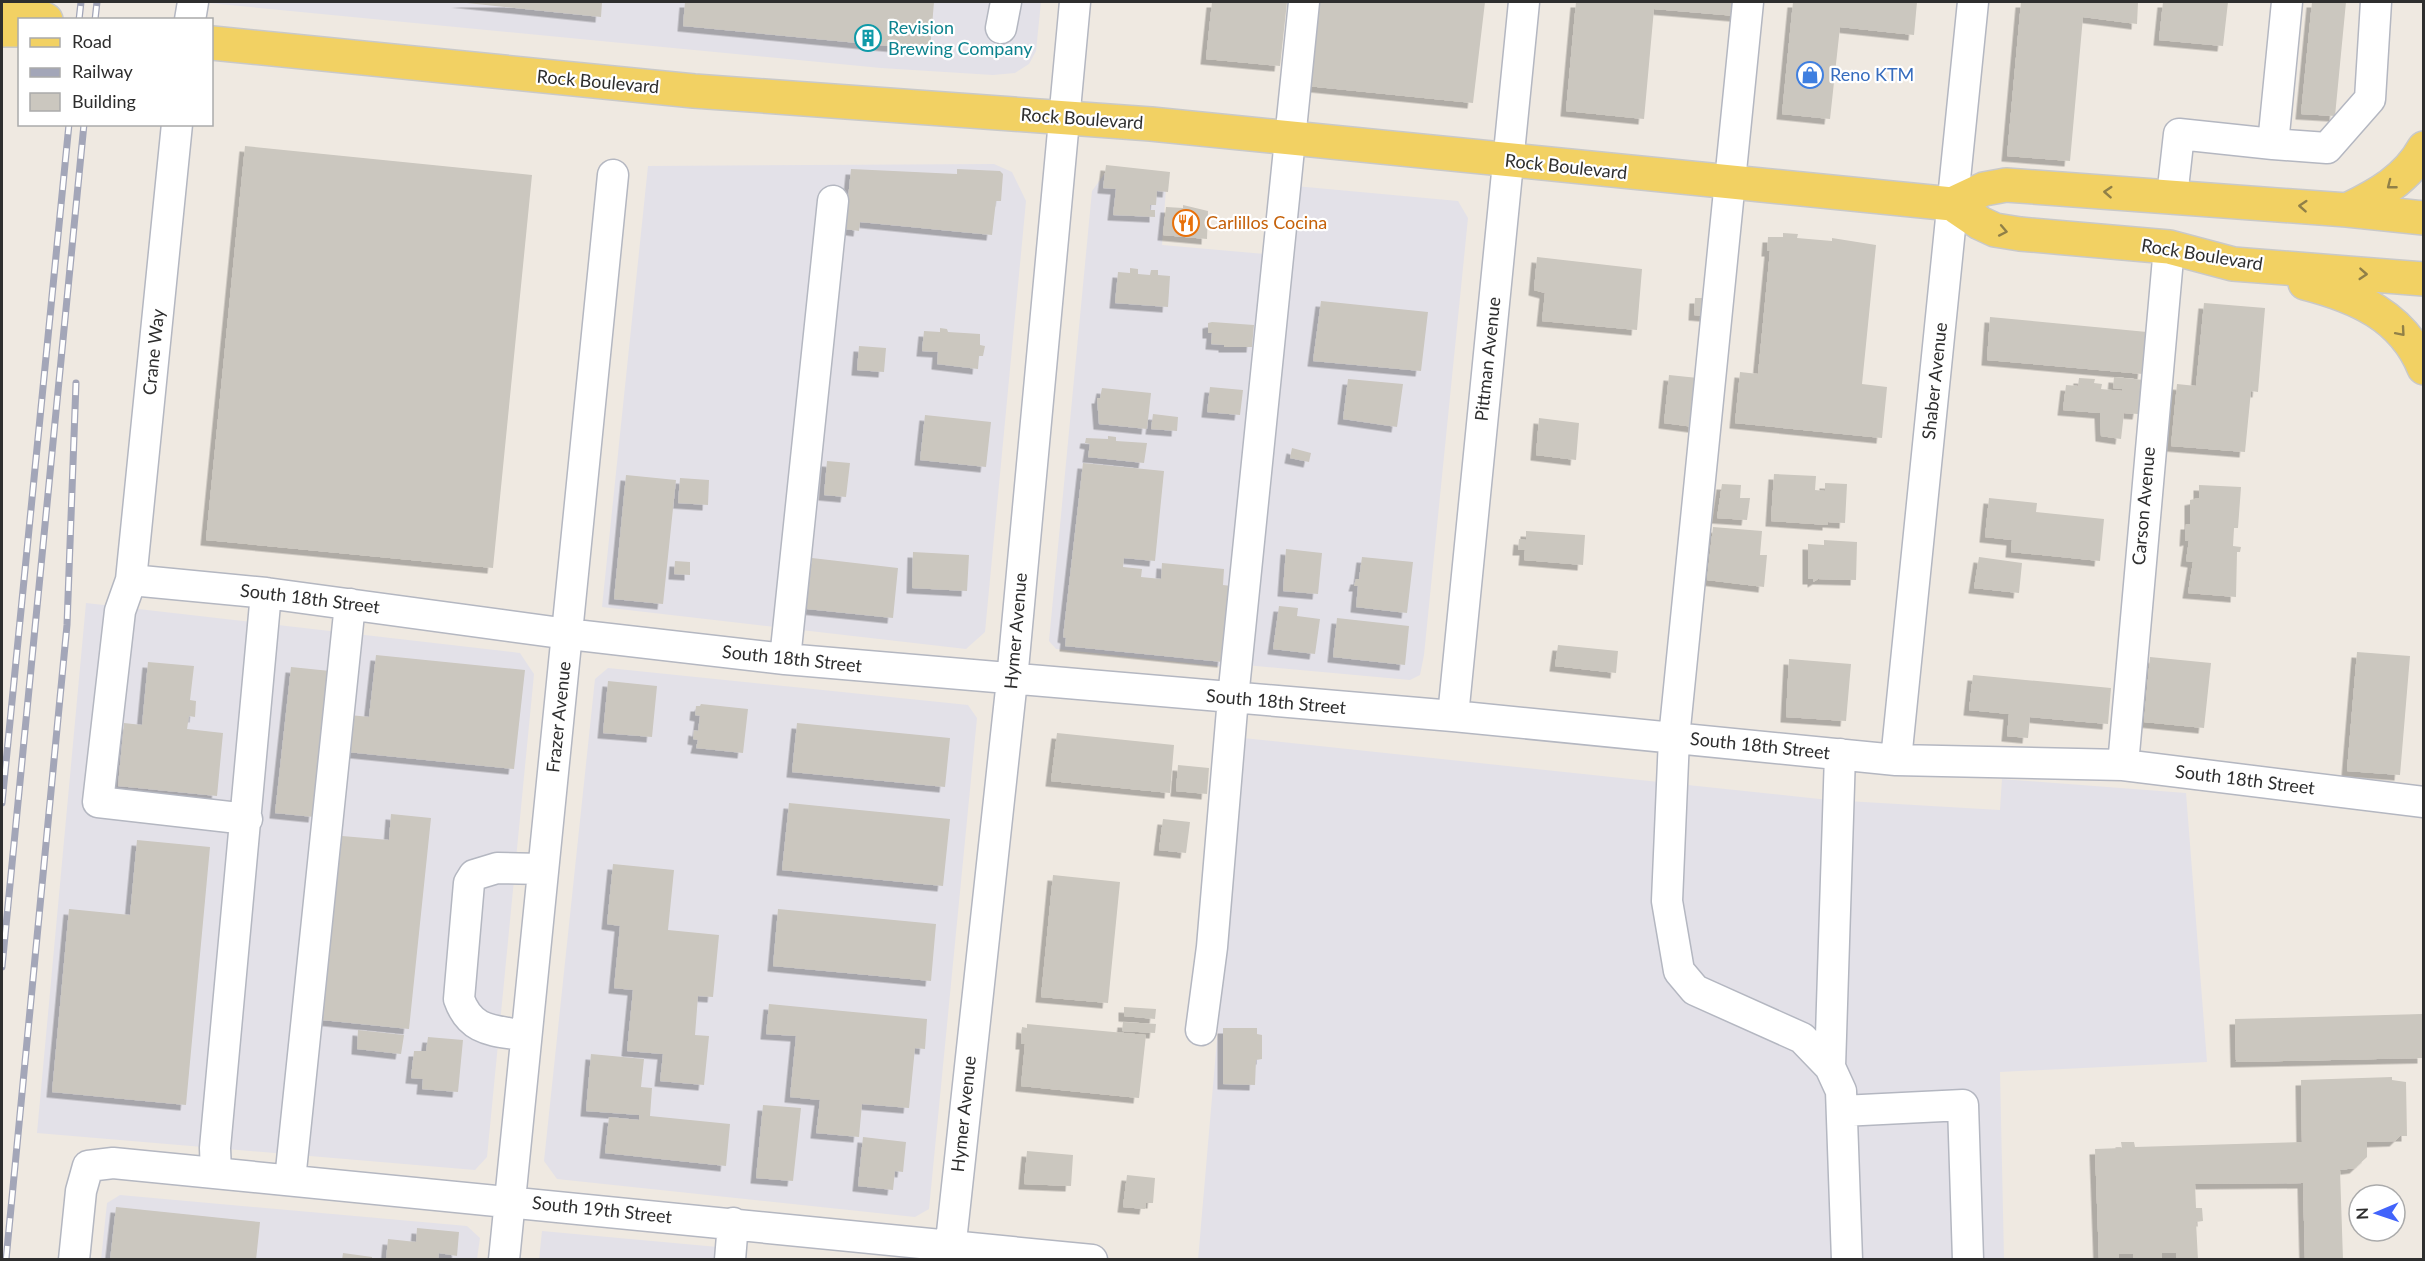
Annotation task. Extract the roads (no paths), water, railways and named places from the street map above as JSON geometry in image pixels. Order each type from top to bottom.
[{"type":"main road","points":[[12,2],[42,18]]},
{"type":"main road","points":[[2,30],[18,30]]},
{"type":"main road","name":"Rock Boulevard","points":[[213,43],[683,90],[1063,117],[1953,204],[1980,223],[1995,230],[2169,247],[2233,264],[2424,279]]},
{"type":"main road","points":[[2347,210],[2389,187],[2412,165],[2424,148]]},
{"type":"main road","points":[[1953,204],[1984,189],[2006,185],[2347,210],[2424,218]]},
{"type":"main road","points":[[2233,264],[2330,289],[2368,304],[2401,330],[2424,368]]},
{"type":"street","points":[[190,18],[193,2]]},
{"type":"street","name":"Hymer Avenue","points":[[950,1252],[1012,680],[1075,2]]},
{"type":"street","points":[[1201,1030],[1212,946],[1233,698],[1304,2]]},
{"type":"street","name":"Pittman Avenue","points":[[1453,716],[1524,2]]},
{"type":"street","points":[[1748,2],[1674,738],[1667,901],[1678,971],[1695,990],[1802,1038],[1830,1067],[1841,1091],[1847,1260]]},
{"type":"street","name":"Shaber Avenue","points":[[1896,760],[1973,2]]},
{"type":"street","points":[[2273,144],[2287,2]]},
{"type":"street","points":[[2172,197],[2179,134],[2327,148],[2370,99],[2376,2]]},
{"type":"street","name":"Crane Way","points":[[177,126],[131,580],[120,611],[98,802],[247,819]]},
{"type":"street","name":"Frazer Avenue","points":[[504,1260],[613,175]]},
{"type":"street","points":[[785,659],[833,201]]},
{"type":"street","name":"Carson Avenue","points":[[2123,765],[2169,247]]},
{"type":"street","name":"South 18th Street","points":[[131,580],[266,593],[568,634],[785,659],[1453,716],[1896,760],[2123,765],[2424,802]]},
{"type":"street","points":[[216,1173],[215,1148],[266,593]]},
{"type":"street","points":[[290,1180],[350,604]]},
{"type":"street","points":[[1830,1067],[1840,754]]},
{"type":"street","points":[[526,1036],[479,1027],[463,1010],[459,999],[470,883],[474,875],[485,870],[543,869]]},
{"type":"street","points":[[1842,1111],[1963,1105],[1968,1260]]},
{"type":"street","name":"South 19th Street","points":[[74,1260],[81,1191],[88,1166],[113,1163],[733,1223],[950,1252],[1092,1260]]},
{"type":"street","points":[[730,1260],[733,1223]]},
{"type":"railway","points":[[79,18],[81,2]]},
{"type":"railway","points":[[95,18],[97,2]]},
{"type":"railway","points":[[2,803],[69,126]]},
{"type":"railway","points":[[2,967],[84,126]]},
{"type":"railway","points":[[6,1260],[67,625],[76,383]]},
{"type":"place","name":"Revision Brewing Company","points":[[868,38]]},
{"type":"place","name":"Reno KTM","points":[[1810,75]]},
{"type":"place","name":"Carlillos Cocina","points":[[1186,223]]}]
